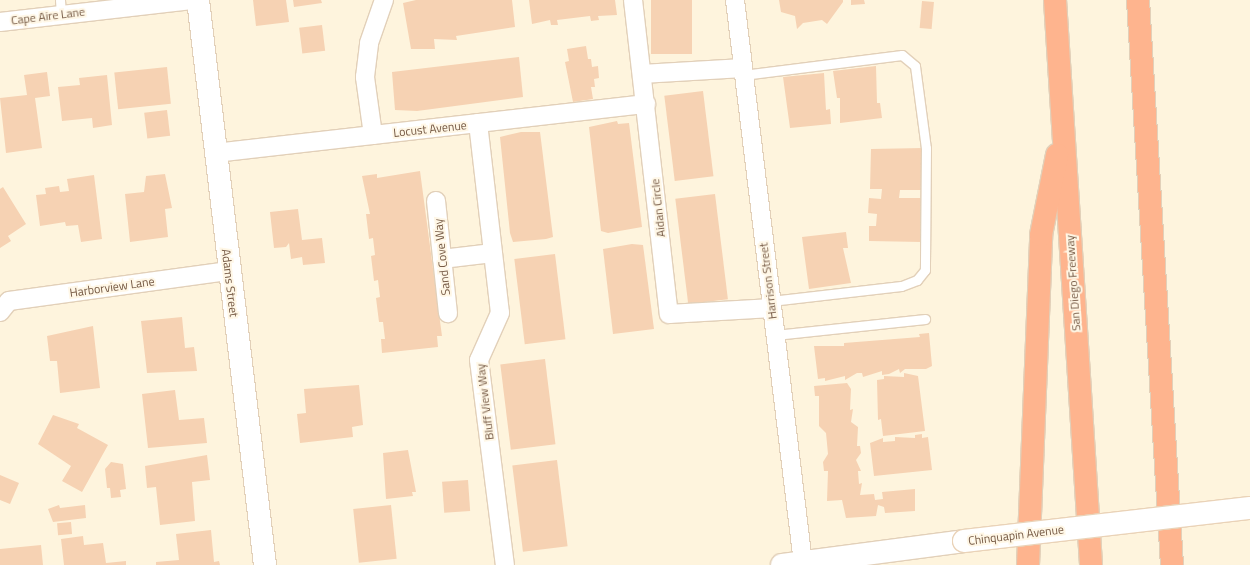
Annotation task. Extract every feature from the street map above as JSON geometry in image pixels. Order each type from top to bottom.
[{"type":"highway","name":"San Diego Freeway","points":[[1055,0],[1091,565]]},
{"type":"highway","points":[[1138,0],[1172,565]]},
{"type":"highway","points":[[1028,565],[1041,235],[1063,126]]},
{"type":"highway","points":[[1170,542],[1177,565]]},
{"type":"street","name":"Cape Aire Lane","points":[[0,22],[60,8],[192,0]]},
{"type":"street","name":"Adams Street","points":[[198,0],[265,565]]},
{"type":"street","points":[[373,135],[365,77],[369,43],[384,0]]},
{"type":"street","name":"Aidan Circle","points":[[633,0],[669,314],[771,305]]},
{"type":"street","name":"Harrison Street","points":[[735,0],[771,305],[808,563]]},
{"type":"street","points":[[642,74],[743,71]]},
{"type":"street","name":"Locust Avenue","points":[[215,153],[646,104]]},
{"type":"street","name":"Bluff View Way","points":[[478,123],[500,313],[479,360],[505,565]]},
{"type":"street","name":"Sand Cove Way","points":[[436,201],[448,313]]},
{"type":"street","points":[[442,259],[493,254]]},
{"type":"street","name":"Harborview Lane","points":[[0,312],[9,301],[229,271]]},
{"type":"street","name":"Chinquapin Avenue","points":[[808,563],[964,541],[1250,508]]},
{"type":"lane","points":[[743,71],[902,55],[915,66],[926,148],[925,270],[917,280],[901,286],[771,305]]},
{"type":"lane","points":[[775,335],[925,319]]},
{"type":"building","points":[[253,0],[286,0],[289,22],[256,26]]},
{"type":"building","points":[[293,0],[321,0],[322,3],[294,7]]},
{"type":"building","points":[[416,0],[512,0],[515,27],[456,36],[457,40],[434,39],[435,49],[411,49],[403,3]]},
{"type":"building","points":[[529,0],[615,0],[617,15],[598,16],[599,20],[591,21],[590,16],[557,20],[558,25],[551,25],[550,20],[532,24]]},
{"type":"building","points":[[651,0],[692,0],[692,54],[651,54]]},
{"type":"building","points":[[779,0],[843,0],[843,2],[827,24],[822,20],[803,23],[797,29],[795,16],[781,12]]},
{"type":"building","points":[[851,0],[864,0],[865,4],[851,5]]},
{"type":"building","points":[[922,1],[934,2],[932,29],[920,28]]},
{"type":"building","points":[[322,25],[325,51],[302,54],[299,28]]},
{"type":"building","points":[[586,46],[588,59],[591,59],[592,67],[598,66],[599,78],[594,79],[595,87],[591,87],[593,99],[573,102],[565,62],[569,61],[567,49]]},
{"type":"building","points":[[519,57],[523,97],[417,111],[395,110],[392,72]]},
{"type":"building","points":[[876,66],[877,103],[880,103],[882,118],[840,123],[840,98],[837,98],[833,71]]},
{"type":"building","points":[[167,67],[171,104],[118,109],[114,73]]},
{"type":"building","points":[[47,72],[50,96],[35,98],[42,148],[6,153],[0,98],[27,95],[24,75]]},
{"type":"building","points":[[824,73],[826,110],[830,109],[831,124],[790,128],[783,77]]},
{"type":"building","points":[[107,75],[112,125],[93,128],[92,118],[62,121],[58,87],[80,85],[79,78]]},
{"type":"building","points":[[703,91],[713,176],[675,181],[664,96]]},
{"type":"building","points":[[167,110],[170,136],[147,139],[144,113]]},
{"type":"building","points":[[617,121],[618,124],[629,123],[642,227],[608,233],[601,231],[589,127]]},
{"type":"building","points":[[521,132],[540,132],[553,237],[513,242],[510,233],[500,137]]},
{"type":"building","points":[[923,148],[922,190],[900,190],[899,198],[923,198],[922,242],[869,241],[869,226],[876,226],[877,214],[868,213],[869,198],[881,199],[882,189],[870,189],[871,149]]},
{"type":"building","points":[[420,171],[442,336],[437,336],[438,347],[382,353],[381,339],[385,339],[383,322],[379,322],[376,298],[380,297],[378,280],[374,281],[371,256],[375,255],[373,238],[369,239],[366,214],[370,214],[362,176],[377,174],[377,178]]},
{"type":"building","points":[[165,174],[172,208],[165,209],[168,237],[130,242],[125,194],[144,192],[146,176]]},
{"type":"building","points":[[94,175],[102,239],[81,242],[78,225],[66,226],[65,222],[40,226],[36,195],[46,194],[45,188],[59,186],[60,192],[69,191],[67,179]]},
{"type":"building","points":[[3,187],[26,224],[8,236],[11,241],[0,248],[0,189]]},
{"type":"building","points":[[715,194],[728,299],[688,304],[675,199]]},
{"type":"building","points":[[298,209],[302,240],[322,238],[325,263],[303,265],[302,257],[291,259],[289,243],[286,247],[274,248],[270,212]]},
{"type":"building","points":[[846,232],[848,248],[843,248],[851,283],[809,289],[802,237]]},
{"type":"building","points":[[632,244],[643,245],[654,329],[613,334],[603,249]]},
{"type":"building","points":[[555,254],[565,339],[525,344],[514,259]]},
{"type":"building","points":[[182,317],[185,348],[194,347],[197,371],[147,373],[141,321]]},
{"type":"building","points":[[93,326],[100,388],[60,393],[57,361],[50,361],[47,336]]},
{"type":"building","points":[[929,333],[932,366],[926,369],[905,369],[900,373],[899,369],[889,374],[882,375],[882,371],[863,377],[862,373],[857,373],[845,380],[845,376],[825,381],[825,378],[818,379],[814,346],[844,346],[844,343],[920,337],[919,334]]},
{"type":"building","points":[[545,359],[555,444],[511,450],[500,364]]},
{"type":"building","points":[[904,373],[918,376],[925,431],[883,436],[881,419],[878,420],[877,380],[884,379],[884,376],[904,377]]},
{"type":"building","points":[[847,383],[851,389],[850,410],[853,409],[851,422],[858,427],[857,446],[860,446],[861,453],[856,460],[861,471],[858,471],[859,484],[862,483],[860,495],[874,494],[875,500],[883,499],[882,492],[915,489],[915,511],[885,513],[884,507],[878,505],[876,516],[846,518],[842,500],[827,501],[828,471],[824,471],[823,462],[828,454],[826,433],[819,426],[819,396],[815,396],[814,386]]},
{"type":"building","points":[[359,385],[363,425],[352,427],[353,437],[300,443],[297,414],[306,413],[304,389]]},
{"type":"building","points":[[175,390],[179,420],[204,418],[207,443],[148,448],[142,394]]},
{"type":"building","points":[[53,415],[79,424],[77,428],[108,445],[82,492],[62,481],[71,466],[38,444]]},
{"type":"building","points":[[922,434],[922,438],[928,437],[932,470],[874,476],[870,443],[883,438],[883,442],[895,441],[895,437],[915,438],[915,435]]},
{"type":"building","points":[[408,450],[416,492],[412,492],[413,496],[386,499],[383,453]]},
{"type":"building","points":[[207,455],[210,480],[192,482],[195,521],[160,525],[156,487],[147,488],[145,466]]},
{"type":"building","points":[[557,460],[568,546],[523,552],[512,465]]},
{"type":"building","points":[[111,462],[123,464],[126,489],[120,490],[121,497],[111,498],[110,488],[107,488],[105,469]]},
{"type":"building","points":[[0,475],[19,483],[10,504],[0,500]]},
{"type":"building","points":[[468,480],[470,511],[444,513],[442,482]]},
{"type":"building","points":[[59,505],[60,508],[85,505],[86,518],[53,522],[48,509]]},
{"type":"building","points":[[391,505],[397,559],[359,563],[353,509]]},
{"type":"building","points":[[71,522],[72,534],[58,535],[57,523]]},
{"type":"building","points":[[211,530],[214,562],[219,561],[220,565],[156,565],[156,562],[179,560],[176,534]]},
{"type":"building","points":[[83,536],[84,545],[103,543],[106,563],[126,561],[126,565],[64,565],[61,539]]},
{"type":"building","points":[[41,545],[43,565],[0,565],[0,549]]}]
